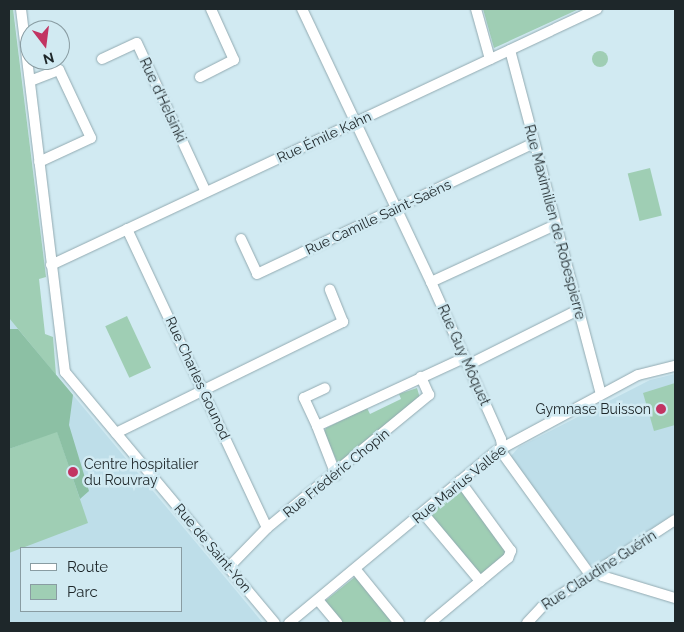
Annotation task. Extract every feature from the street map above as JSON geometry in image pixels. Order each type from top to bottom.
[{"type":"street","name":"Rue de Saint-Yon","points":[[21,9],[65,372],[230,566],[275,623]]},
{"type":"street","points":[[200,77],[234,60],[211,9]]},
{"type":"street","name":"Rue Guy Môquet","points":[[302,9],[431,282],[513,469],[595,573]]},
{"type":"street","points":[[476,9],[490,59]]},
{"type":"street","name":"Rue Émile Kahn","points":[[51,265],[598,9]]},
{"type":"street","name":"Rue d'Helsinki","points":[[102,59],[137,43],[206,192]]},
{"type":"street","name":"Rue Maximilien de Robespierre","points":[[510,50],[555,225],[602,394]]},
{"type":"street","points":[[30,81],[59,70],[91,138],[39,162]]},
{"type":"street","name":"Rue Camille Saint-Saëns","points":[[241,240],[257,274],[534,143]]},
{"type":"street","points":[[431,282],[555,225]]},
{"type":"street","name":"Rue Charles Gounod","points":[[127,229],[267,528]]},
{"type":"street","points":[[116,433],[343,322],[330,289]]},
{"type":"street","points":[[316,426],[421,377],[466,361],[578,310]]},
{"type":"street","name":"Rue Marius Vallée","points":[[289,623],[356,570],[502,447],[642,373],[675,366]]},
{"type":"street","name":"Rue Frédéric Chopin","points":[[230,566],[267,528],[336,475],[429,395],[421,377]]},
{"type":"street","points":[[326,388],[304,398],[336,475]]},
{"type":"street","points":[[430,623],[508,558],[511,551],[460,481]]},
{"type":"street","points":[[423,512],[480,582]]},
{"type":"street","name":"Rue Claudine Guérin","points":[[528,623],[542,607],[675,520]]},
{"type":"street","points":[[356,570],[399,623]]},
{"type":"street","points":[[595,573],[675,598]]},
{"type":"street","points":[[318,600],[337,623]]},
{"type":"shaded area","name":"Centre hospitalier du Rouvray","points":[[9,318],[263,623],[9,623]]},
{"type":"shaded area","points":[[675,374],[675,513],[595,566],[590,565],[511,456],[519,447],[650,380]]},
{"type":"green space","points":[[9,9],[13,9],[46,277],[39,279],[45,334],[53,337],[56,375],[9,318]]},
{"type":"green space","points":[[483,9],[579,9],[494,48]]},
{"type":"green space","points":[[600,51],[606,53],[608,59],[606,65],[600,67],[594,65],[592,59],[594,53]]},
{"type":"green space","points":[[650,168],[662,216],[640,221],[628,174]]},
{"type":"green space","points":[[127,316],[151,368],[129,378],[105,326]]},
{"type":"green space","points":[[9,329],[18,329],[73,395],[69,425],[89,491],[80,499],[57,432],[9,449]]},
{"type":"green space","name":"Gymnase Buisson","points":[[675,383],[675,425],[654,431],[643,393]]},
{"type":"green space","points":[[417,388],[420,398],[338,464],[324,432],[326,428],[367,408],[370,414],[401,399],[399,394]]},
{"type":"green space","points":[[57,431],[88,523],[25,547],[20,547],[20,549],[9,553],[9,449]]},
{"type":"green space","points":[[460,488],[507,551],[506,556],[480,576],[429,514]]},
{"type":"green space","points":[[356,576],[394,623],[343,623],[325,601]]},
{"type":"place","name":"Gymnase Buisson","points":[[661,409]]},
{"type":"place","name":"Centre hospitalier du Rouvray","points":[[73,472]]}]
